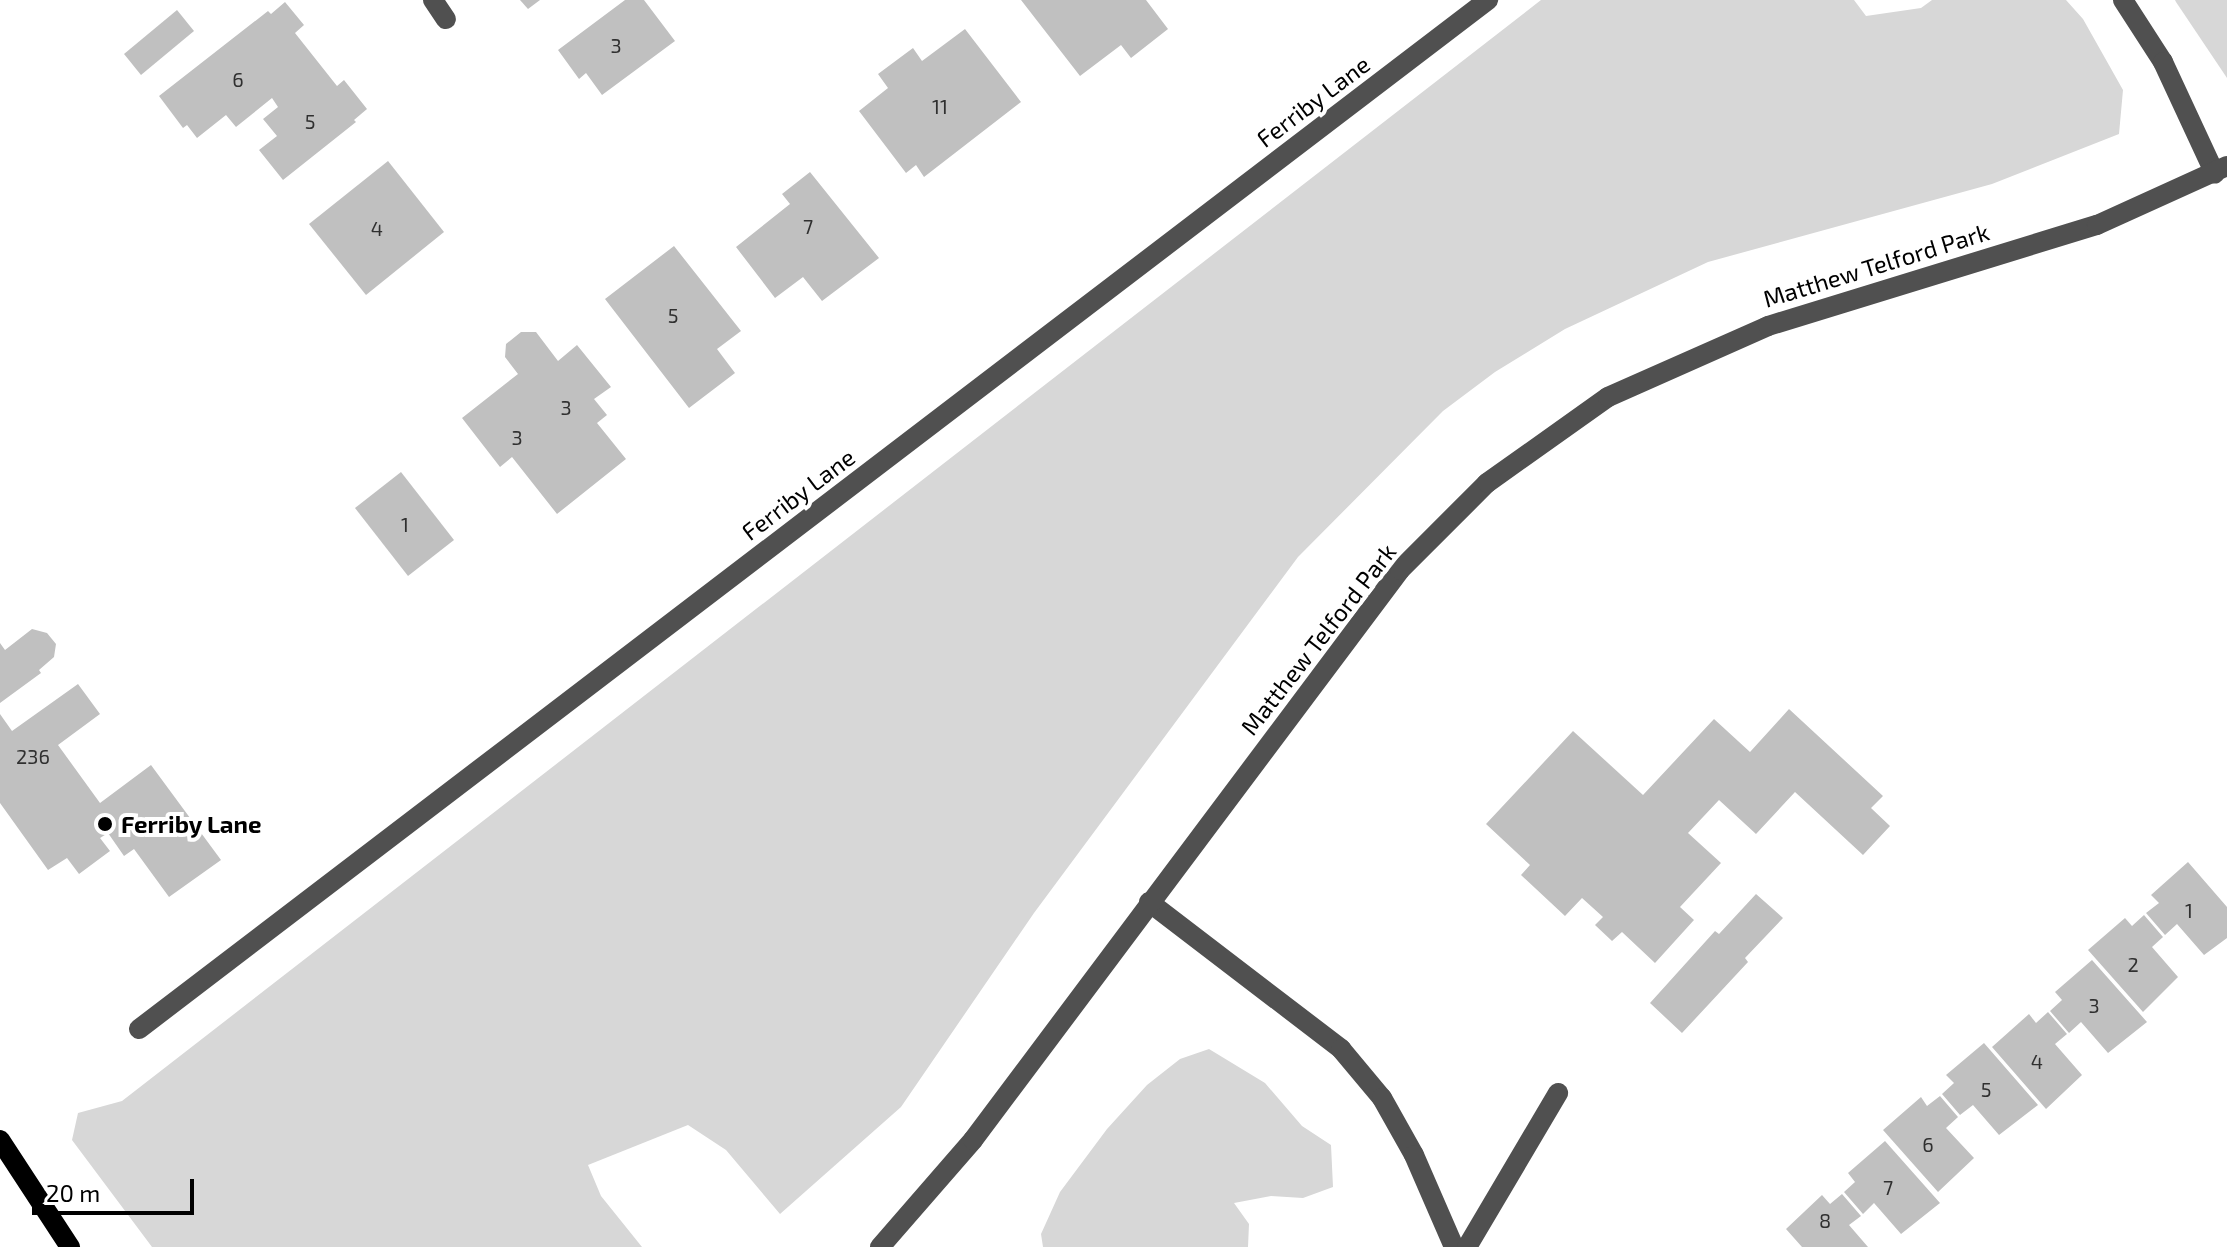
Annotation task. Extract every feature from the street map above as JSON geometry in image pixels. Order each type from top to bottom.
[{"type":"main road","points":[[0,1140],[70,1247]]},
{"type":"street","points":[[433,0],[446,19]]},
{"type":"street","name":"Ferriby Lane","points":[[139,1029],[1488,0]]},
{"type":"street","points":[[2123,0],[2163,62],[2221,170]]},
{"type":"street","name":"Matthew Telford Park","points":[[880,1247],[973,1140],[1400,570],[1487,483],[1608,397],[1768,326],[2097,225],[2221,170]]},
{"type":"street","points":[[1149,902],[1341,1049],[1382,1098],[1414,1155],[1454,1247]]},
{"type":"street","points":[[1467,1247],[1558,1093]]},
{"type":"shaded area","points":[[1541,0],[1854,0],[1866,16],[1921,8],[1932,0],[2066,0],[2083,19],[2123,90],[2119,134],[1992,184],[1708,262],[1565,329],[1495,372],[1443,411],[1298,557],[1034,913],[901,1107],[780,1214],[726,1150],[688,1125],[588,1165],[601,1196],[642,1247],[152,1247],[72,1140],[78,1113],[122,1101]]},
{"type":"shaded area","points":[[2227,0],[2227,78],[2176,2]]},
{"type":"shaded area","points":[[1209,1049],[1265,1083],[1302,1126],[1331,1145],[1333,1187],[1303,1198],[1271,1196],[1234,1203],[1249,1224],[1248,1247],[1043,1247],[1041,1234],[1060,1192],[1107,1129],[1147,1085],[1180,1059]]},
{"type":"building","points":[[520,0],[540,0],[528,9]]},
{"type":"building","points":[[625,0],[644,0],[675,41],[602,95],[586,73],[579,79],[558,50]]},
{"type":"building","points":[[1021,0],[1146,0],[1168,29],[1131,58],[1121,45],[1080,76]]},
{"type":"building","points":[[285,2],[304,25],[295,33],[337,86],[344,80],[367,109],[354,120],[356,122],[283,180],[259,150],[277,136],[263,119],[278,107],[272,98],[236,127],[226,115],[197,138],[187,125],[183,128],[159,96],[268,11],[271,14]]},
{"type":"building","points":[[177,10],[194,31],[141,75],[124,54]]},
{"type":"building","points":[[965,29],[1021,102],[924,177],[916,165],[906,173],[859,111],[888,88],[878,74],[913,48],[922,61]]},
{"type":"building","points":[[388,161],[444,232],[366,295],[309,224]]},
{"type":"building","points":[[810,172],[879,258],[822,301],[803,277],[775,298],[736,247],[790,204],[782,194]]},
{"type":"building","points":[[674,246],[741,331],[717,349],[735,373],[689,408],[605,299]]},
{"type":"building","points":[[521,332],[536,332],[558,361],[577,345],[611,387],[594,399],[607,415],[597,423],[626,459],[557,514],[512,457],[500,467],[462,418],[518,374],[505,357],[506,344]]},
{"type":"building","points":[[401,472],[454,540],[408,576],[355,508]]},
{"type":"building","points":[[32,629],[47,633],[56,644],[54,657],[39,670],[41,673],[0,703],[0,643],[5,650]]},
{"type":"building","name":"Ferriby Lane","points":[[78,684],[100,714],[58,745],[100,803],[151,765],[221,860],[169,897],[134,849],[124,856],[108,833],[100,838],[110,851],[79,874],[67,858],[48,870],[0,803],[0,714],[12,731]]},
{"type":"building","points":[[1789,709],[1883,796],[1871,808],[1890,826],[1863,855],[1795,792],[1756,834],[1719,800],[1688,833],[1721,863],[1680,907],[1694,920],[1655,963],[1622,932],[1612,941],[1595,925],[1603,917],[1582,898],[1565,916],[1521,875],[1530,865],[1486,824],[1573,731],[1643,795],[1714,719],[1750,752]]},
{"type":"building","points":[[2188,862],[2227,907],[2227,938],[2204,955],[2177,924],[2165,935],[2146,913],[2159,903],[2151,895]]},
{"type":"building","points":[[1756,894],[1783,918],[1745,958],[1748,962],[1682,1033],[1650,1003],[1715,931],[1719,934]]},
{"type":"building","points":[[2144,915],[2163,937],[2152,947],[2178,977],[2143,1012],[2088,950],[2125,918],[2132,926]]},
{"type":"building","points":[[2092,960],[2147,1022],[2108,1053],[2081,1022],[2069,1033],[2050,1011],[2062,1000],[2055,992]]},
{"type":"building","points":[[2048,1012],[2067,1034],[2055,1044],[2082,1075],[2046,1109],[1992,1047],[2029,1014],[2036,1023]]},
{"type":"building","points":[[1984,1043],[2038,1105],[1999,1135],[1973,1105],[1960,1115],[1942,1094],[1954,1083],[1946,1075]]},
{"type":"building","points":[[1940,1096],[1958,1117],[1946,1128],[1974,1158],[1938,1192],[1883,1130],[1921,1097],[1927,1106]]},
{"type":"building","points":[[1885,1141],[1940,1203],[1901,1234],[1874,1203],[1863,1214],[1844,1192],[1855,1182],[1848,1173]]},
{"type":"building","points":[[1842,1194],[1861,1216],[1849,1225],[1868,1247],[1802,1247],[1786,1229],[1822,1195],[1830,1204]]},
{"type":"place","name":"Ferriby Lane","points":[[105,824]]}]
